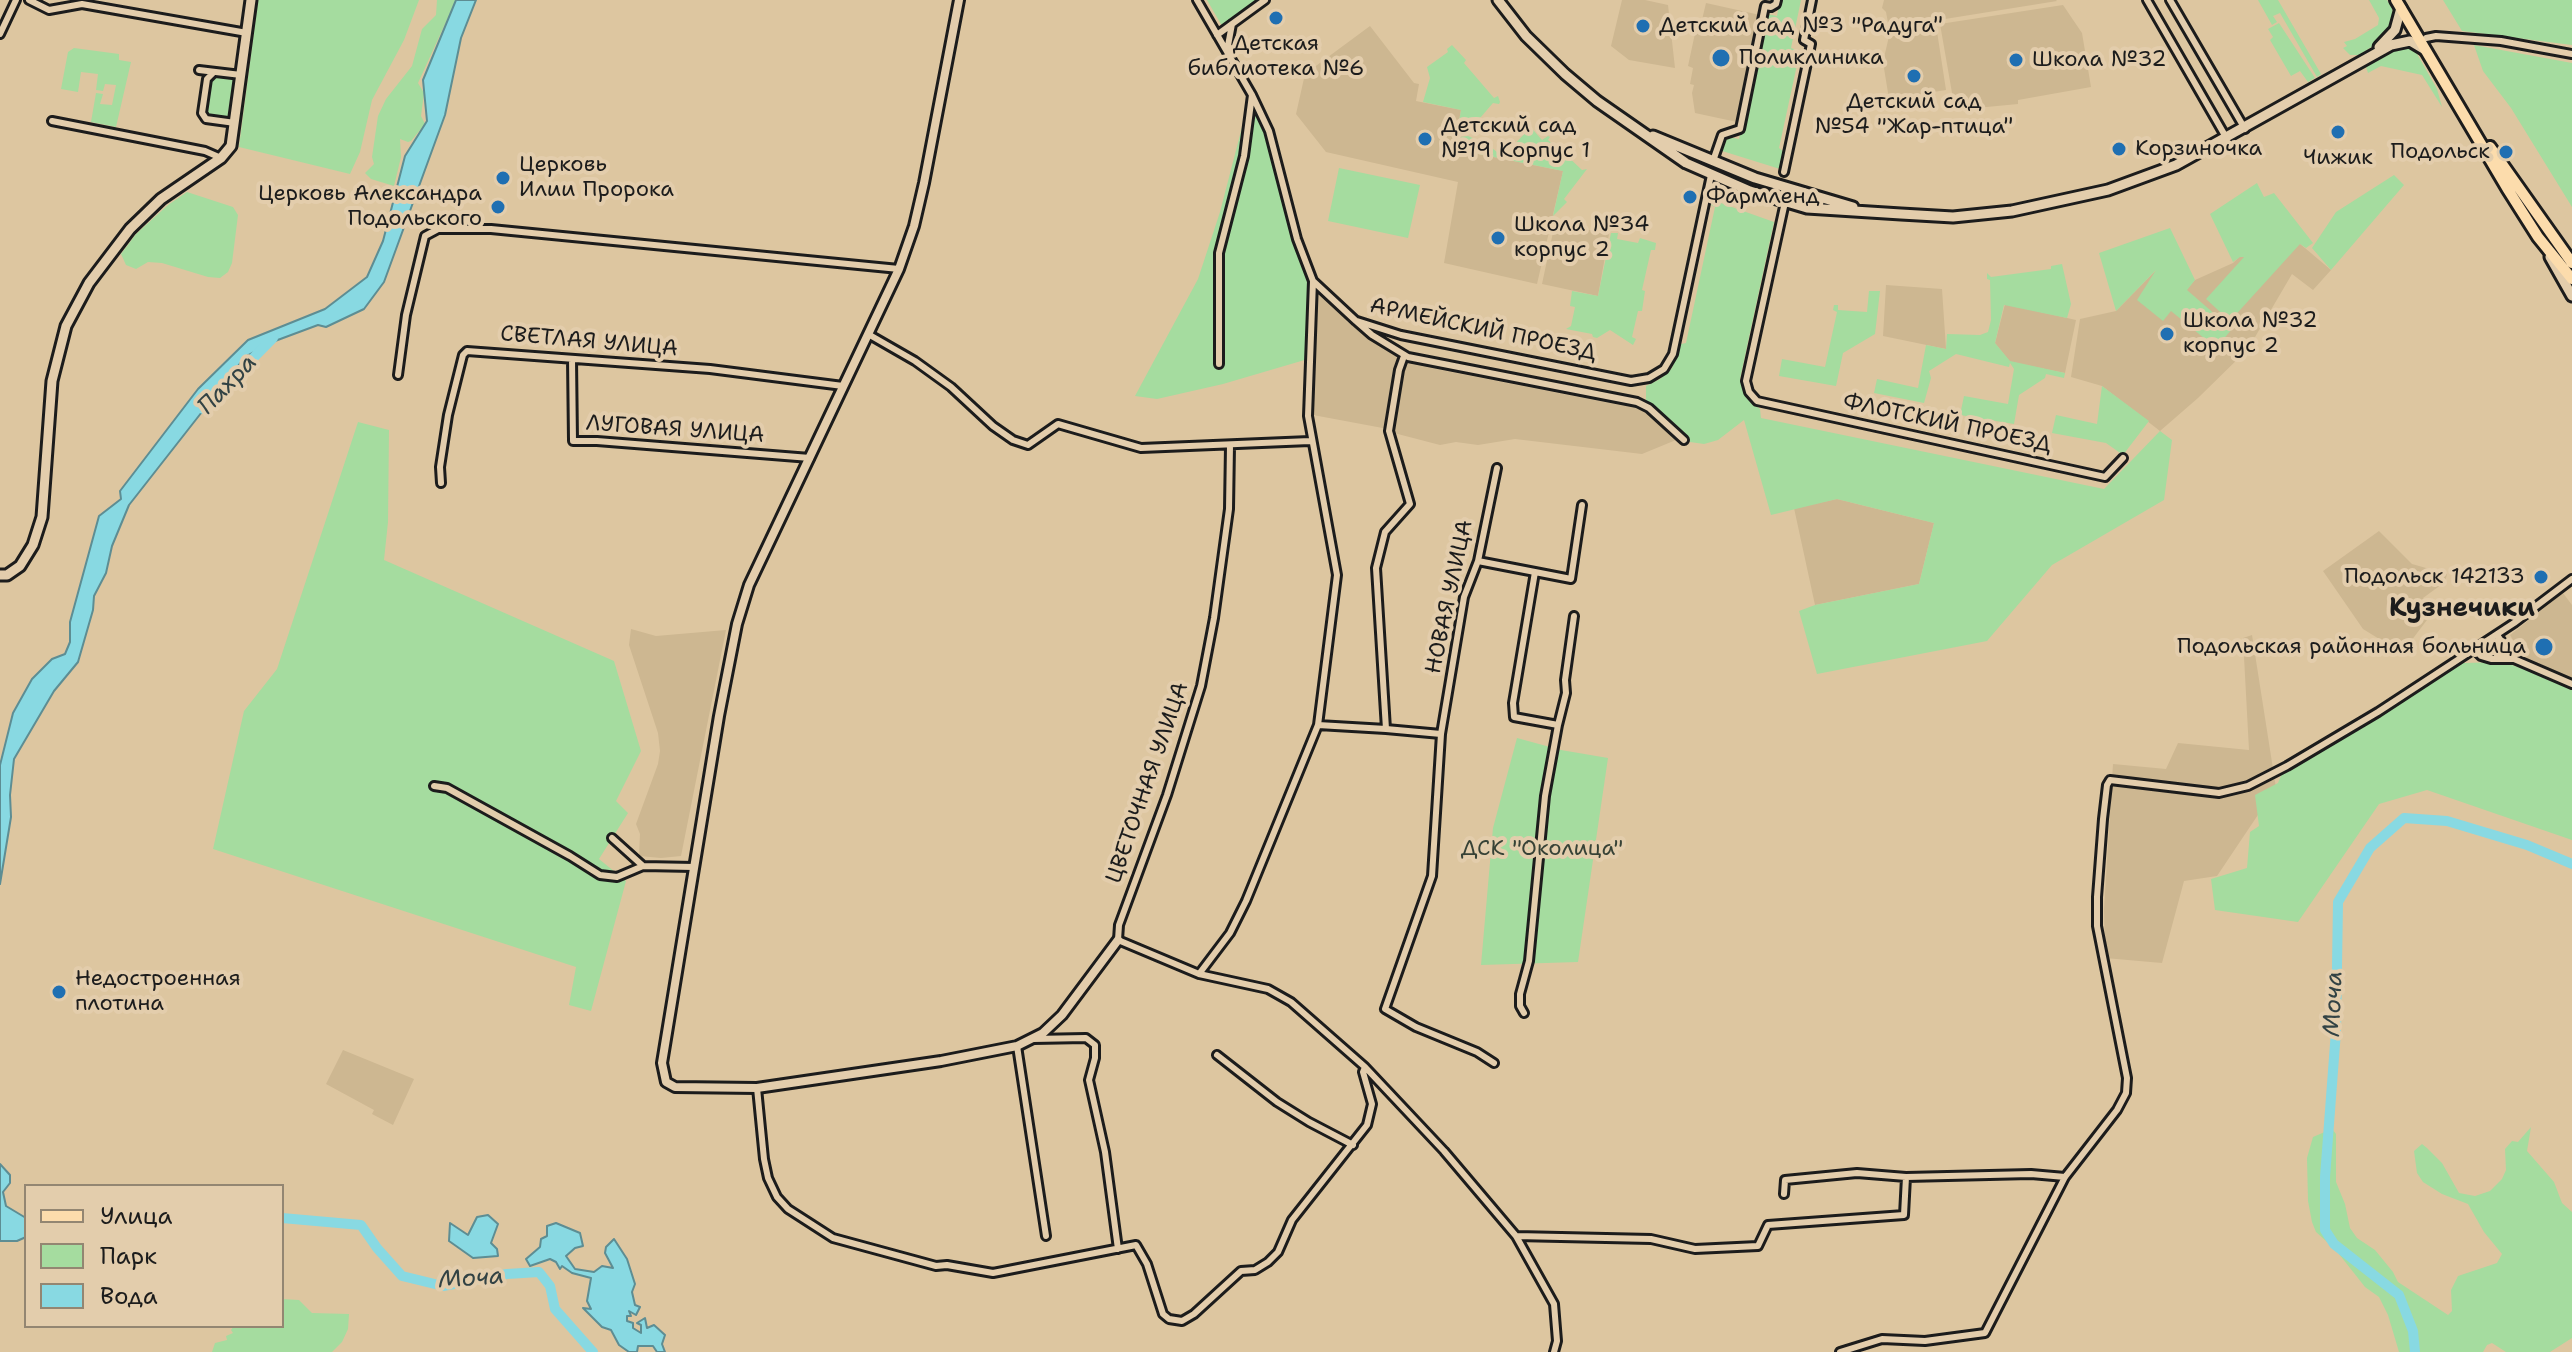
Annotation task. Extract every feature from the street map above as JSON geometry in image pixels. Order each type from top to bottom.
[{"type":"main road","points":[[0,575],[7,575],[20,566],[33,545],[42,517],[52,381],[66,326],[83,294],[130,229],[161,199],[221,158],[231,146],[251,0]]},
{"type":"main road","points":[[1498,0],[1545,56],[1597,101],[1686,163],[1711,175],[1807,208],[1870,212],[1970,216],[2055,203],[2148,177],[2227,139],[2367,57],[2404,40],[2426,44]]},
{"type":"main road","points":[[2367,57],[2392,35],[2399,20],[2401,3]]},
{"type":"main road","points":[[2401,3],[2501,164],[2572,263]]},
{"type":"main road","points":[[2426,44],[2572,296]]},
{"type":"main road","points":[[1631,126],[1755,178],[1870,212]]},
{"type":"main road","points":[[1686,163],[1685,156],[1690,152]]},
{"type":"main road","points":[[1807,208],[1813,195]]},
{"type":"main road","points":[[2538,237],[2572,279]]},
{"type":"street","points":[[0,34],[16,0]]},
{"type":"street","points":[[29,0],[49,10],[82,4],[247,33]]},
{"type":"street","points":[[959,0],[914,226],[899,269],[749,585],[737,624],[662,1063],[666,1082],[675,1087],[757,1088],[941,1061],[1017,1046],[1032,1039],[1062,1015],[1118,940],[1199,974],[1268,989],[1291,1002],[1365,1067],[1444,1151],[1516,1236],[1554,1304],[1557,1341],[1554,1352]]},
{"type":"street","name":"АРМЕЙСКИЙ ПРОЕЗД","points":[[1197,0],[1252,95],[1269,131],[1297,239],[1313,281],[1356,321],[1401,335],[1631,381],[1649,378],[1664,369],[1673,354],[1711,175]]},
{"type":"street","points":[[1217,35],[1265,0]]},
{"type":"street","points":[[1713,162],[1722,135],[1740,129],[1765,6],[1771,7],[1777,0]]},
{"type":"street","points":[[1784,172],[1811,44],[1804,40],[1812,0]]},
{"type":"street","points":[[2147,0],[2227,139]]},
{"type":"street","points":[[2170,0],[2245,129]]},
{"type":"street","points":[[1227,51],[1232,24]]},
{"type":"street","points":[[2426,44],[2436,36],[2501,41],[2572,54]]},
{"type":"street","points":[[199,70],[241,75]]},
{"type":"street","points":[[213,73],[207,79],[202,113],[206,119],[236,123]]},
{"type":"street","points":[[1219,364],[1219,253],[1244,156],[1252,95]]},
{"type":"street","points":[[52,121],[205,151],[221,158]]},
{"type":"street","name":"ФЛОТСКИЙ ПРОЕЗД","points":[[1785,202],[1746,381],[1749,392],[1757,401],[2105,477],[2123,458]]},
{"type":"street","points":[[398,375],[406,315],[425,236],[438,229],[491,229],[899,269]]},
{"type":"street","points":[[1199,974],[1230,933],[1245,903],[1318,725],[1337,575],[1328,516],[1310,441],[1307,401],[1313,281]]},
{"type":"street","points":[[1356,321],[1404,356],[1637,402],[1649,408],[1684,440]]},
{"type":"street","points":[[868,334],[915,361],[951,387],[993,426],[1013,440],[1028,445],[1058,424],[1141,448],[1310,441]]},
{"type":"street","name":"СВЕТЛАЯ УЛИЦА","points":[[441,483],[440,467],[448,415],[463,355],[467,351],[710,369],[843,386]]},
{"type":"street","points":[[1386,729],[1376,568],[1385,532],[1410,504],[1389,431],[1404,356]]},
{"type":"street","name":"ЛУГОВАЯ УЛИЦА","points":[[572,359],[573,441],[810,458]]},
{"type":"street","name":"ЦВЕТОЧНАЯ УЛИЦА","points":[[1118,940],[1119,925],[1167,795],[1201,686],[1229,509],[1230,446]]},
{"type":"street","name":"НОВАЯ УЛИЦА","points":[[1494,1063],[1385,1009],[1432,876],[1441,734],[1464,597],[1478,561],[1497,468]]},
{"type":"street","points":[[1478,561],[1571,579],[1582,505]]},
{"type":"street","points":[[1535,572],[1513,703],[1514,717],[1558,725]]},
{"type":"street","points":[[1840,1352],[1882,1339],[1925,1341],[1985,1333],[2065,1177],[2117,1110],[2126,1093],[2127,1078],[2097,926],[2097,897],[2107,785],[2110,780],[2219,793],[2248,786],[2287,766],[2497,635],[2572,579]]},
{"type":"street","points":[[1524,1013],[1520,994],[1529,961],[1545,796],[1566,693],[1574,616]]},
{"type":"street","points":[[2497,635],[2514,659]]},
{"type":"street","points":[[2474,649],[2481,656],[2514,659],[2572,684]]},
{"type":"street","points":[[1318,725],[1441,734]]},
{"type":"street","points":[[434,786],[447,788],[600,875],[617,877],[643,866],[694,867]]},
{"type":"street","points":[[612,838],[643,866]]},
{"type":"street","points":[[1032,1039],[1086,1038],[1095,1045],[1089,1080],[1105,1152],[1118,1249]]},
{"type":"street","points":[[1017,1046],[1046,1236]]},
{"type":"street","points":[[1217,1055],[1277,1102],[1353,1145]]},
{"type":"street","points":[[757,1088],[764,1159],[777,1197],[788,1209],[833,1238],[936,1266],[993,1273],[1136,1245],[1147,1264],[1163,1314],[1169,1319],[1182,1321],[1194,1314],[1241,1271],[1255,1270],[1278,1252],[1292,1220],[1367,1125],[1372,1111],[1363,1072],[1365,1067]]},
{"type":"street","points":[[1784,1194],[1785,1180],[1857,1173],[1906,1177],[2031,1174],[2065,1177]]},
{"type":"street","points":[[1516,1236],[1651,1239],[1695,1249],[1758,1246],[1768,1225],[1904,1215],[1906,1177]]},
{"type":"shaded area","name":"Детский сад №3 \"Радуга\"","points":[[1622,0],[1645,0],[1668,5],[1675,68],[1629,60],[1611,46]]},
{"type":"shaded area","points":[[1884,0],[2057,1],[1889,28],[1886,12],[1882,8]]},
{"type":"shaded area","name":"Поликлиника","points":[[1706,3],[1760,15],[1737,122],[1695,113],[1694,85],[1690,84],[1693,68],[1688,66],[1697,24],[1701,24]]},
{"type":"shaded area","name":"Школа №32","points":[[2063,5],[2082,33],[2091,87],[2018,100],[2018,104],[1955,110],[1940,24]]},
{"type":"shaded area","name":"Детский сад №54 \"Жар-птица\"","points":[[1936,25],[1946,90],[1889,99],[1883,62],[1890,32]]},
{"type":"shaded area","points":[[1370,26],[1414,83],[1419,84],[1416,101],[1461,110],[1458,127],[1462,128],[1460,137],[1465,142],[1464,151],[1563,171],[1537,284],[1444,263],[1458,182],[1326,152],[1296,114],[1305,74]]},
{"type":"shaded area","name":"Школа №32 корпус 2","points":[[2260,210],[2331,270],[2313,290],[2292,274],[2248,349],[2198,398],[2160,431],[2102,386],[2071,377],[2080,319],[2116,311],[2160,266],[2187,289],[2195,280],[2233,263],[2240,256]]},
{"type":"shaded area","points":[[1555,223],[1609,234],[1598,296],[1542,284]]},
{"type":"shaded area","points":[[1886,285],[1942,289],[1946,349],[1883,336]]},
{"type":"shaded area","points":[[1317,291],[1323,292],[1347,322],[1399,355],[1388,429],[1313,415]]},
{"type":"shaded area","points":[[2005,304],[2076,320],[2065,373],[2010,362],[1995,343]]},
{"type":"shaded area","points":[[1405,363],[1645,410],[1676,440],[1642,454],[1515,439],[1478,445],[1456,442],[1440,445],[1394,433]]},
{"type":"shaded area","points":[[1837,499],[1934,523],[1919,584],[1815,605],[1794,508]]},
{"type":"shaded area","points":[[2379,531],[2412,564],[2447,574],[2445,582],[2423,598],[2433,612],[2402,653],[2363,629],[2323,571]]},
{"type":"shaded area","name":"Подольская районная больница","points":[[2563,593],[2572,605],[2572,681],[2524,659],[2510,635]]},
{"type":"shaded area","points":[[631,629],[656,636],[726,630],[681,856],[639,856],[640,834],[636,824],[660,751],[658,733],[629,645]]},
{"type":"shaded area","points":[[2252,635],[2276,788],[2217,876],[2184,881],[2162,963],[2105,958],[2104,909],[2113,764],[2166,769],[2178,743],[2249,750],[2243,638]]},
{"type":"shaded area","points":[[343,1050],[414,1079],[393,1125],[372,1114],[374,1110],[326,1084]]},
{"type":"green space","points":[[258,0],[419,0],[404,40],[372,100],[360,152],[350,174],[239,147]]},
{"type":"green space","points":[[437,0],[456,0],[418,83],[424,93],[421,116],[425,124],[411,141],[400,139],[401,157],[394,186],[371,179],[365,173],[374,164],[372,157],[378,116],[386,99],[412,66],[422,29],[436,15]]},
{"type":"green space","points":[[1207,0],[1259,0],[1222,26]]},
{"type":"green space","points":[[1780,0],[1801,0],[1791,48],[1800,51],[1779,148],[1784,152],[1780,169],[1719,150],[1722,136],[1739,139],[1767,14],[1777,16]]},
{"type":"green space","points":[[2258,0],[2278,0],[2321,74],[2317,77],[2280,13],[2273,16],[2277,22],[2272,25]]},
{"type":"green space","points":[[2369,0],[2387,0],[2392,8],[2395,26],[2387,37],[2359,55],[2350,55],[2343,48],[2347,46],[2344,42],[2378,25],[2379,18]]},
{"type":"green space","points":[[2443,0],[2572,0],[2572,45],[2462,31]]},
{"type":"green space","points":[[2279,23],[2315,78],[2308,82],[2300,71],[2291,76],[2270,40],[2273,37],[2268,29]]},
{"type":"green space","points":[[1452,45],[1466,60],[1464,63],[1494,98],[1498,96],[1500,102],[1493,103],[1474,125],[1476,128],[1458,127],[1461,110],[1423,102],[1430,78],[1427,67],[1448,52]]},
{"type":"green space","points":[[2474,45],[2572,63],[2572,207],[2511,108],[2483,71]]},
{"type":"green space","points":[[2407,47],[2416,52],[2437,89],[2442,107],[2422,75],[2381,66],[2368,73],[2365,64],[2397,48]]},
{"type":"green space","points":[[74,48],[119,54],[119,60],[131,62],[116,127],[91,122],[96,93],[103,94],[100,104],[112,105],[116,85],[105,84],[103,91],[96,90],[98,74],[81,72],[78,92],[61,89],[68,52]]},
{"type":"green space","points":[[209,75],[237,79],[231,119],[204,117]]},
{"type":"green space","points":[[1248,104],[1255,104],[1268,130],[1294,241],[1312,281],[1308,359],[1223,384],[1157,399],[1135,396],[1198,279],[1220,212]]},
{"type":"green space","points":[[1528,124],[1542,140],[1550,137],[1548,140],[1559,150],[1556,153],[1560,156],[1564,153],[1582,170],[1587,169],[1564,199],[1567,202],[1553,216],[1563,171],[1464,151],[1465,142],[1460,137],[1468,136],[1487,144],[1503,157],[1525,133],[1523,129]]},
{"type":"green space","points":[[1339,168],[1420,185],[1408,238],[1328,221]]},
{"type":"green space","points":[[2394,175],[2404,185],[2331,270],[2312,248],[2336,212]]},
{"type":"green space","points":[[2257,183],[2264,197],[2274,193],[2313,243],[2306,248],[2300,244],[2230,321],[2206,299],[2244,257],[2233,262],[2210,214]]},
{"type":"green space","points":[[187,192],[233,207],[238,215],[228,272],[220,278],[162,263],[148,262],[136,269],[126,265],[121,254],[136,234]]},
{"type":"green space","points":[[1715,201],[1774,222],[1740,379],[1745,395],[1760,409],[1761,418],[2104,489],[2160,431],[2172,440],[2164,500],[2052,565],[1987,641],[1817,674],[1799,611],[1919,584],[1934,523],[1837,499],[1771,515],[1744,420],[1718,440],[1704,444],[1690,442],[1646,403],[1646,386],[1672,368],[1681,344],[1686,343],[1715,207],[1711,205]]},
{"type":"green space","points":[[2170,228],[2195,280],[2187,290],[2232,329],[2216,348],[2171,311],[2163,321],[2137,300],[2156,270],[2116,311],[2099,253]]},
{"type":"green space","points":[[1611,233],[1618,233],[1617,239],[1638,243],[1640,238],[1656,243],[1655,250],[1651,250],[1642,290],[1645,291],[1642,311],[1638,311],[1633,345],[1610,330],[1597,338],[1592,334],[1566,329],[1571,326],[1575,307],[1570,306],[1572,291],[1598,296]]},
{"type":"green space","points":[[2062,264],[2071,304],[2067,318],[2004,305],[1995,343],[2010,361],[2065,373],[2064,378],[2046,374],[2045,378],[2019,395],[2014,424],[1960,415],[1964,396],[2008,404],[2014,369],[2010,363],[2009,367],[1956,354],[1929,371],[1931,378],[1924,403],[1874,393],[1877,379],[1918,388],[1926,345],[1946,349],[1947,334],[1980,335],[1988,332],[1991,320],[1987,273],[1991,277],[2051,269],[2051,266]]},
{"type":"green space","points":[[1869,291],[1880,291],[1875,334],[1843,353],[1836,386],[1779,376],[1782,359],[1825,367],[1837,312],[1833,310],[1834,305],[1838,305],[1838,310],[1867,312]]},
{"type":"green space","points":[[2102,386],[2149,421],[2123,455],[2106,443],[2052,433],[2056,415],[2097,424]]},
{"type":"green space","points":[[358,422],[389,430],[388,522],[384,560],[614,661],[641,751],[616,801],[628,813],[599,859],[626,881],[591,1011],[569,1005],[576,967],[213,849],[244,711],[277,669]]},
{"type":"green space","points":[[2504,662],[2572,687],[2572,840],[2427,790],[2379,804],[2298,922],[2215,910],[2211,879],[2247,868],[2250,832],[2259,826],[2255,795],[2278,783],[2282,773],[2463,663]]},
{"type":"green space","name":"ДСК \"Околица\"","points":[[1517,738],[1608,758],[1578,962],[1481,965],[1493,828]]},
{"type":"green space","points":[[2531,1127],[2527,1151],[2554,1182],[2562,1203],[2572,1212],[2572,1338],[2550,1352],[2506,1352],[2492,1343],[2483,1352],[2399,1352],[2379,1297],[2365,1287],[2335,1249],[2316,1232],[2312,1222],[2307,1158],[2313,1137],[2333,1130],[2336,1134],[2336,1182],[2350,1228],[2357,1238],[2375,1250],[2398,1282],[2448,1315],[2452,1311],[2451,1290],[2458,1276],[2497,1263],[2502,1254],[2484,1232],[2468,1204],[2442,1194],[2423,1182],[2417,1173],[2414,1151],[2422,1144],[2442,1163],[2459,1193],[2475,1196],[2490,1191],[2502,1179],[2506,1170],[2505,1149],[2512,1141],[2518,1142]]},
{"type":"green space","points":[[284,1299],[299,1300],[312,1313],[349,1314],[348,1329],[342,1342],[332,1352],[212,1352],[215,1343],[227,1340],[226,1336],[233,1333],[231,1330],[284,1328]]},
{"type":"water","points":[[456,0],[476,0],[461,38],[445,115],[384,282],[364,309],[326,327],[318,325],[275,341],[245,357],[129,505],[112,546],[106,573],[94,596],[78,662],[54,691],[14,759],[11,817],[0,884],[0,765],[13,713],[32,679],[52,659],[65,654],[70,642],[70,622],[99,516],[121,499],[120,491],[198,389],[248,340],[325,309],[367,277],[383,241],[405,156],[427,121],[423,80]]},
{"type":"water","points":[[0,1164],[10,1175],[10,1183],[3,1192],[6,1206],[24,1217],[24,1238],[0,1241]]},
{"type":"water","points":[[488,1215],[498,1224],[491,1243],[497,1249],[498,1256],[473,1258],[449,1241],[450,1223],[468,1235],[477,1217]]},
{"type":"water","points":[[556,1223],[580,1233],[583,1246],[566,1256],[575,1269],[594,1272],[602,1266],[613,1268],[605,1253],[606,1247],[614,1239],[627,1259],[635,1284],[632,1292],[635,1305],[640,1307],[636,1315],[629,1311],[631,1316],[627,1316],[627,1321],[641,1333],[641,1325],[637,1323],[645,1318],[647,1328],[654,1325],[665,1335],[662,1344],[665,1352],[657,1352],[653,1346],[638,1346],[637,1352],[629,1352],[619,1345],[611,1330],[602,1327],[583,1308],[591,1309],[587,1301],[591,1278],[572,1273],[562,1266],[560,1269],[550,1259],[530,1266],[526,1259],[540,1247],[541,1239],[547,1236],[547,1226]]},
{"type":"waterway","name":"Пахра","points":[[203,409],[273,338]]},
{"type":"waterway","name":"Моча","points":[[2415,1352],[2413,1331],[2399,1295],[2334,1244],[2325,1230],[2325,1177],[2336,1031],[2338,902],[2370,848],[2404,818],[2447,821],[2527,845],[2572,864]]},
{"type":"waterway","name":"Моча","points":[[284,1218],[361,1225],[402,1276],[443,1286],[507,1274],[539,1272],[550,1286],[555,1309],[593,1352]]},
{"type":"place","name":"Детская библиотека №6","points":[[1276,18]]},
{"type":"place","name":"Детский сад №3 \"Радуга\"","points":[[1643,26]]},
{"type":"place","name":"Поликлиника","points":[[1721,58]]},
{"type":"place","name":"Школа №32","points":[[2016,60]]},
{"type":"place","name":"Детский сад №54 \"Жар-птица\"","points":[[1914,76]]},
{"type":"place","name":"Чижик","points":[[2338,132]]},
{"type":"place","name":"Детский сад №19 Корпус 1","points":[[1425,139]]},
{"type":"place","name":"Корзиночка","points":[[2119,149]]},
{"type":"place","name":"Подольск","points":[[2506,152]]},
{"type":"place","name":"Церковь Илии Пророка","points":[[503,178]]},
{"type":"place","name":"Фармленд","points":[[1690,197]]},
{"type":"place","name":"Церковь Александра Подольского","points":[[498,207]]},
{"type":"place","name":"Школа №34 корпус 2","points":[[1498,238]]},
{"type":"place","name":"Школа №32 корпус 2","points":[[2167,334]]},
{"type":"place","name":"Подольск 142133","points":[[2541,577]]},
{"type":"place","name":"Подольская районная больница","points":[[2544,647]]},
{"type":"place","name":"Недостроенная плотина","points":[[59,992]]},
{"type":"district","name":"Кузнечики","points":[[2462,609]]}]
